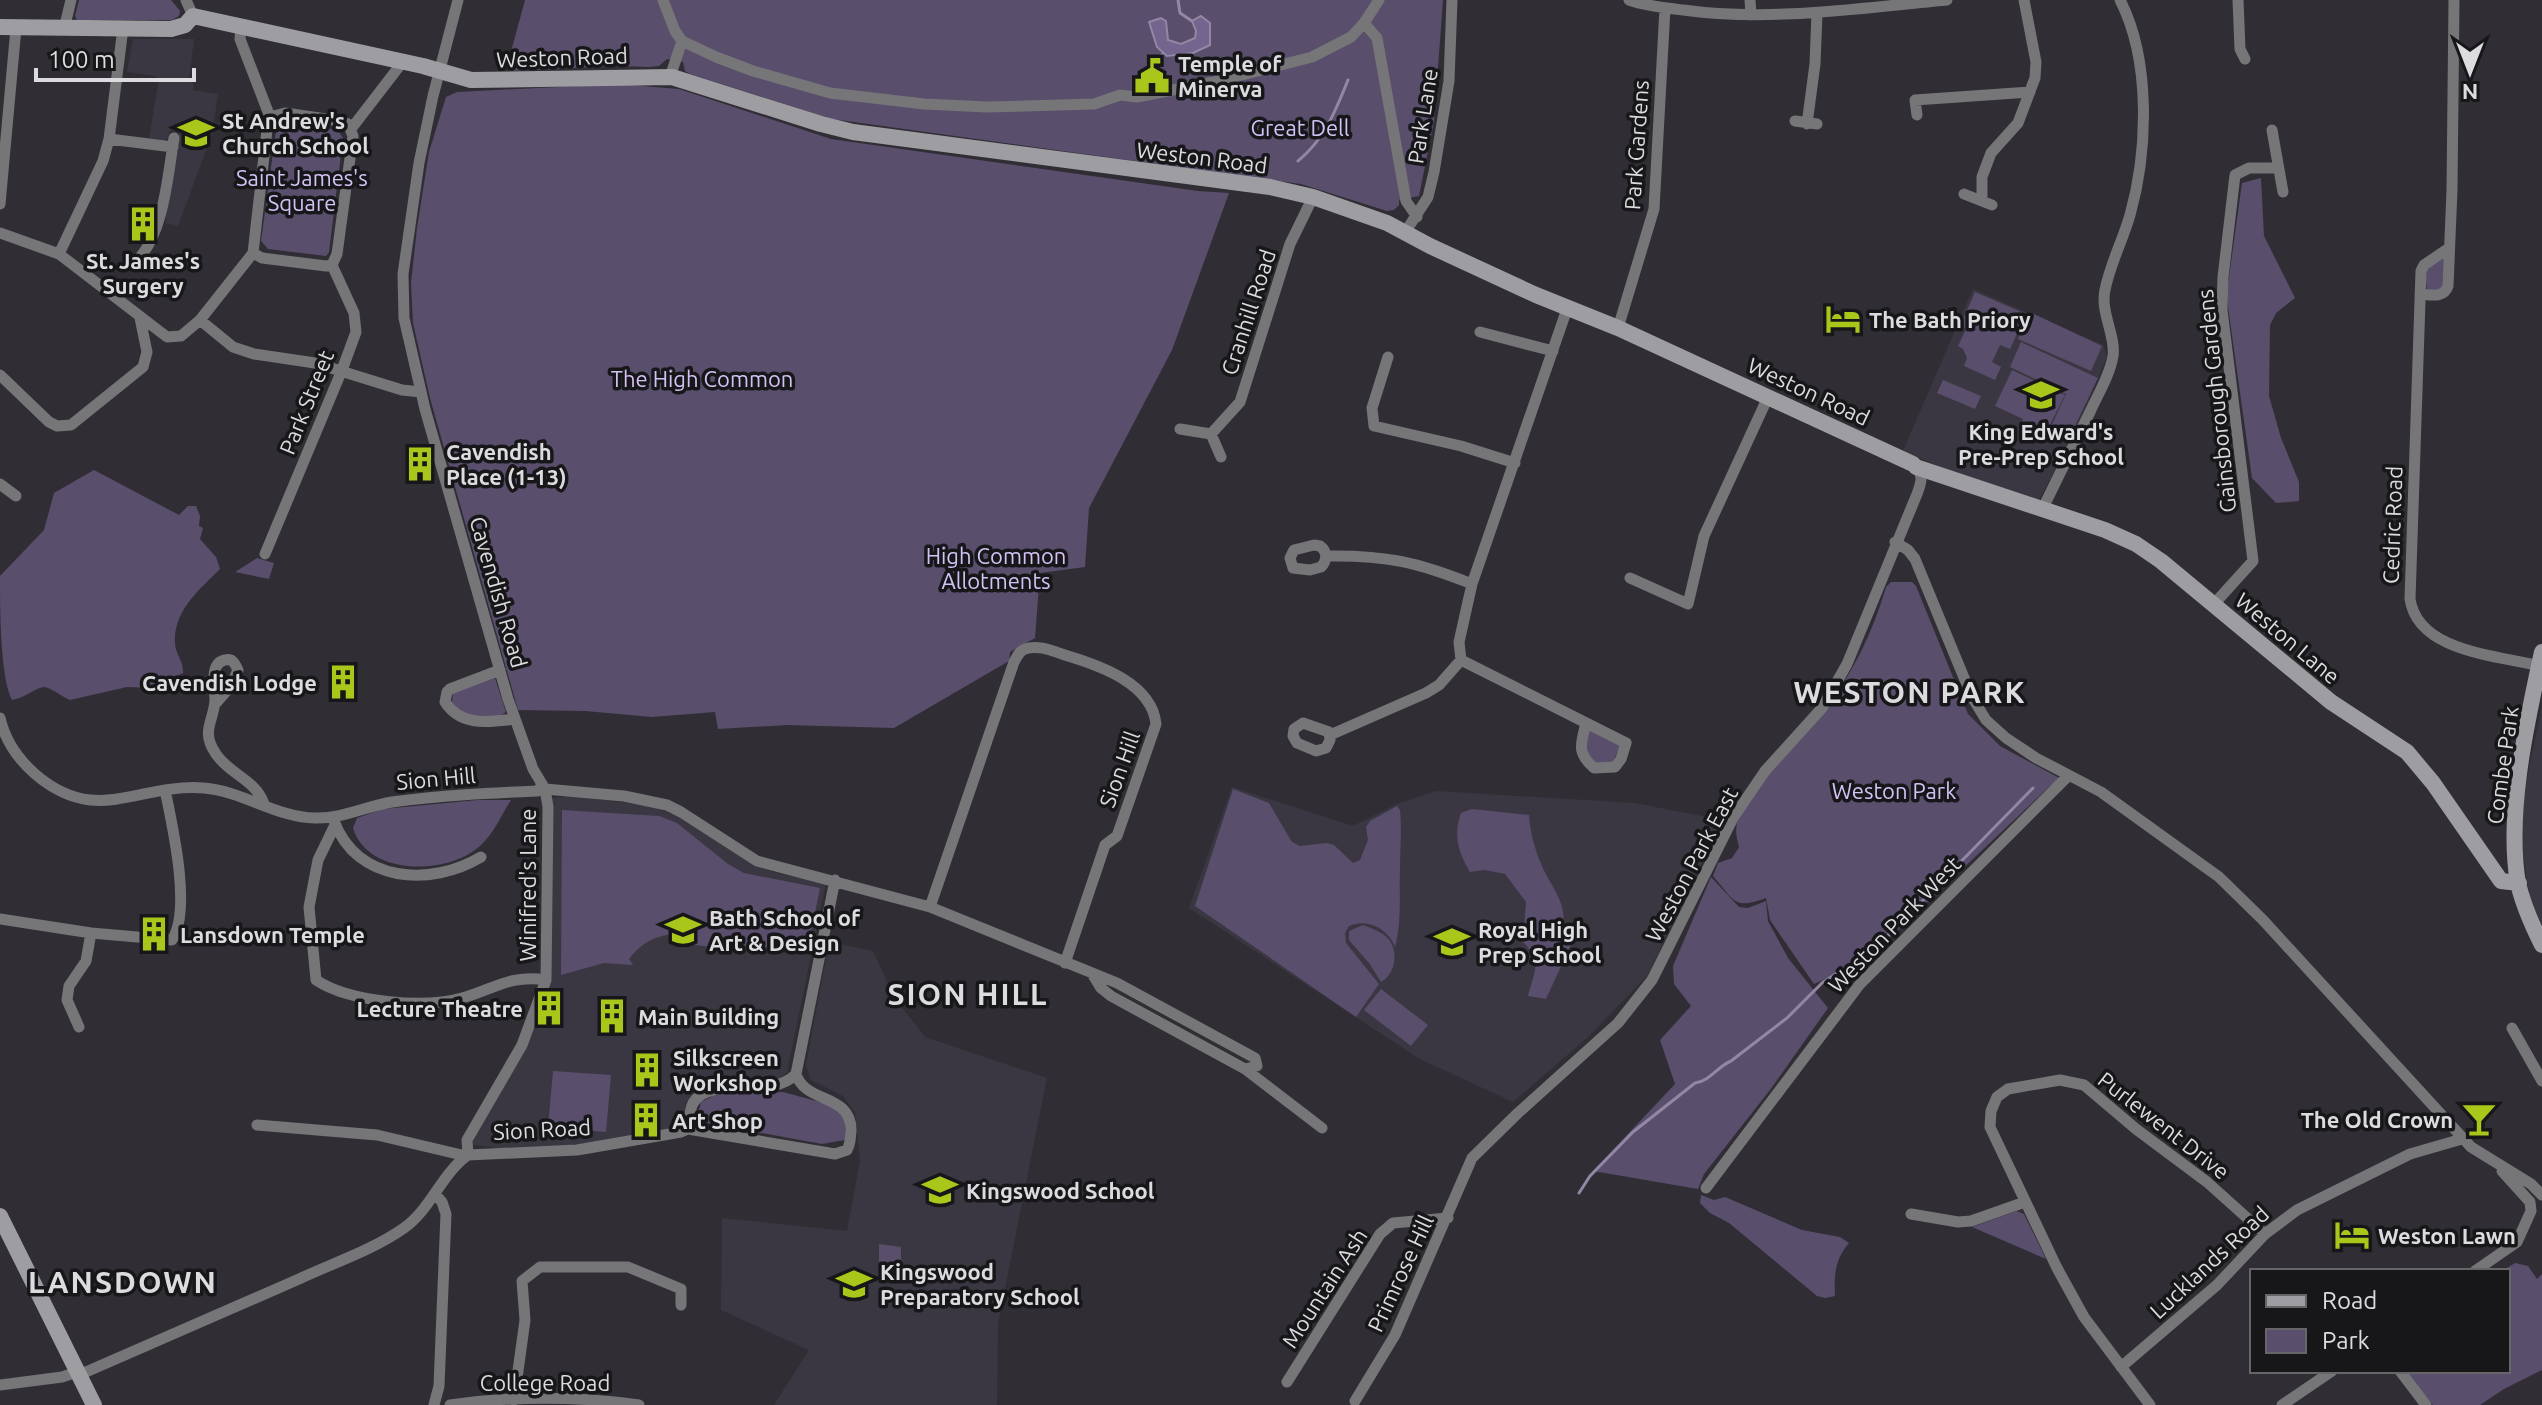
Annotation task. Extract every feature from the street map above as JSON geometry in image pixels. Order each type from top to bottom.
[{"type":"street","points":[[64,29],[71,0]]},
{"type":"street","name":"Cavendish Road","points":[[458,0],[419,163],[403,274],[404,318],[421,392],[500,670],[515,719],[543,788]]},
{"type":"street","points":[[663,0],[682,41],[753,71],[830,93],[924,104],[987,107],[1094,104],[1120,95],[1137,97],[1232,78],[1312,57],[1351,37],[1379,0]]},
{"type":"street","name":"Park Lane","points":[[1411,224],[1428,197],[1444,117],[1449,81],[1452,0]]},
{"type":"street","points":[[1629,0],[1708,14],[1751,15],[1817,13],[1947,0]]},
{"type":"street","points":[[1750,0],[1751,15]]},
{"type":"street","points":[[1964,194],[1987,202],[1982,177],[1991,153],[2018,123],[2035,78],[2036,62],[2024,0]]},
{"type":"street","points":[[2042,510],[2102,386],[2114,354],[2105,311],[2105,291],[2131,213],[2142,149],[2143,115],[2142,81],[2136,46],[2120,0]]},
{"type":"street","points":[[2238,0],[2240,49],[2245,59]]},
{"type":"street","points":[[2420,294],[2439,295],[2446,291],[2452,190],[2454,0]]},
{"type":"street","points":[[0,204],[8,28],[179,28],[190,8]]},
{"type":"street","name":"Weston Road","points":[[190,8],[241,26],[400,61],[459,79],[485,82],[670,77],[853,132],[1270,187],[1313,197],[1411,224],[1430,246],[1567,309],[1618,328],[1915,466]]},
{"type":"street","name":"Park Gardens","points":[[1618,328],[1654,209],[1665,8]]},
{"type":"street","points":[[1806,123],[1815,64],[1817,13]]},
{"type":"street","points":[[1364,23],[1377,38],[1411,224]]},
{"type":"street","points":[[0,233],[59,254],[161,335],[181,336],[200,320],[253,253],[270,117],[240,39],[241,26]]},
{"type":"street","points":[[59,254],[103,161],[109,139],[123,28]]},
{"type":"street","points":[[670,77],[682,41]]},
{"type":"street","points":[[351,129],[398,68],[400,61]]},
{"type":"street","points":[[1917,115],[1915,100],[2030,92]]},
{"type":"street","points":[[253,253],[262,258],[332,265],[337,254],[353,136],[348,124],[340,121],[285,113],[270,117]]},
{"type":"street","points":[[2272,130],[2283,192]]},
{"type":"street","points":[[109,139],[174,142],[154,233],[144,254],[136,261]]},
{"type":"street","name":"Gainsborough Gardens","points":[[2214,604],[2253,561],[2222,310],[2235,175],[2249,168],[2277,168]]},
{"type":"street","name":"Cranhill Road","points":[[1211,434],[1240,402],[1290,244],[1313,197]]},
{"type":"street","name":"Cedric Road","points":[[2449,248],[2424,265],[2421,271],[2412,614],[2420,626],[2444,643],[2541,659]]},
{"type":"street","name":"Park Street","points":[[265,554],[342,370],[357,321],[332,265]]},
{"type":"street","points":[[1330,735],[1426,693],[1439,685],[1461,660],[1459,642],[1472,584],[1567,309]]},
{"type":"street","points":[[0,375],[49,422],[57,426],[71,425],[143,367],[147,352],[140,317]]},
{"type":"street","points":[[200,320],[233,347],[254,354],[315,363],[402,390],[421,392]]},
{"type":"street","points":[[1480,332],[1553,351]]},
{"type":"street","points":[[1388,357],[1372,408],[1371,430],[1461,446],[1515,463]]},
{"type":"street","points":[[1630,578],[1688,604],[1704,536],[1768,397]]},
{"type":"street","points":[[1180,429],[1211,434],[1221,457]]},
{"type":"street","name":"Weston Lane","points":[[1915,466],[2105,530],[2136,544],[2214,604],[2331,702],[2407,752],[2433,783],[2501,881],[2519,883]]},
{"type":"street","name":"Weston Park East","points":[[1472,1158],[1609,1032],[1652,980],[1733,818],[1765,771],[1822,708],[1847,664],[1922,482],[1921,472],[1915,466]]},
{"type":"street","points":[[0,484],[16,496]]},
{"type":"street","points":[[1895,542],[1915,559],[1972,697],[1986,720],[2016,744],[2101,792],[2219,877],[2263,920],[2462,1139],[2479,1154],[2531,1184],[2542,1195]]},
{"type":"street","points":[[1326,556],[1373,555],[1420,564],[1472,584]]},
{"type":"street","name":"Sion Hill","points":[[0,718],[5,735],[21,760],[44,781],[76,797],[105,801],[165,790],[212,789],[241,795],[298,816],[334,821],[393,802],[538,791],[543,788],[624,796],[667,805],[757,861],[930,907],[1065,963],[1105,845],[1117,836],[1156,724],[1152,710],[1138,690],[1096,665],[1051,650],[1029,648],[1020,653],[1014,662],[930,907]]},
{"type":"street","name":"Combe Park","points":[[2519,883],[2515,817],[2541,659]]},
{"type":"street","points":[[1461,660],[1626,743],[1615,767],[1594,768],[1584,759],[1580,747],[1586,723]]},
{"type":"street","points":[[500,670],[450,689],[445,702],[458,717],[468,720],[515,719]]},
{"type":"street","points":[[215,704],[209,716],[208,733],[214,752],[260,794],[264,804]]},
{"type":"street","name":"Weston Park West","points":[[1706,1188],[1860,984],[2068,776]]},
{"type":"street","name":"Winifred's Lane","points":[[467,1156],[467,1140],[522,1045],[546,980],[548,807],[543,788]]},
{"type":"street","points":[[0,919],[91,933],[172,940],[181,890],[165,790]]},
{"type":"street","points":[[334,821],[348,843],[369,863],[399,875],[441,874],[481,857]]},
{"type":"street","points":[[334,821],[318,860],[309,907],[316,980],[366,997],[404,1004],[456,1000],[519,978],[546,980]]},
{"type":"street","points":[[796,1074],[787,1083],[770,1088],[707,1092],[691,1107],[688,1129],[835,1154],[847,1150],[850,1145],[851,1122],[848,1113],[841,1105],[806,1090],[799,1084],[796,1074],[835,880]]},
{"type":"street","points":[[2519,883],[2528,918],[2542,945]]},
{"type":"street","points":[[79,1027],[67,1000],[69,986],[86,961],[91,933]]},
{"type":"street","points":[[1065,963],[1117,983],[1255,1058],[1257,1066],[1245,1069],[1322,1128]]},
{"type":"street","points":[[2512,1028],[2542,1081]]},
{"type":"street","points":[[2528,1056],[2542,1049]]},
{"type":"street","name":"Purlewent Drive","points":[[2150,1405],[2084,1317],[2025,1202],[1990,1127],[1991,1111],[1997,1097],[2008,1089],[2072,1081],[2096,1093],[2136,1129],[2207,1182],[2265,1234]]},
{"type":"street","points":[[257,1125],[377,1135],[467,1156]]},
{"type":"street","name":"Sion Road","points":[[0,1385],[78,1373],[377,1243],[414,1220],[458,1163],[467,1156],[577,1150],[688,1129]]},
{"type":"street","name":"Lucklands Road","points":[[2121,1367],[2217,1285],[2265,1234],[2297,1210],[2410,1154],[2462,1139]]},
{"type":"street","name":"Primrose Hill","points":[[1355,1401],[1395,1335],[1472,1158]]},
{"type":"street","points":[[2478,1269],[2517,1242],[2531,1211],[2528,1199],[2497,1164]]},
{"type":"street","points":[[434,1405],[439,1386],[446,1214],[436,1195]]},
{"type":"street","points":[[1919,1220],[1971,1221],[2025,1202]]},
{"type":"street","points":[[0,1216],[94,1405]]},
{"type":"street","name":"Mountain Ash","points":[[1287,1382],[1380,1234],[1393,1223],[1448,1218]]},
{"type":"street","points":[[514,1400],[525,1320],[522,1281],[540,1267],[628,1267],[681,1289],[681,1305]]},
{"type":"street","points":[[2402,1373],[2426,1405]]},
{"type":"street","points":[[2282,1405],[2315,1376]]},
{"type":"street","points":[[439,1386],[450,1405]]},
{"type":"street","name":"College Road","points":[[450,1405],[553,1398],[597,1399],[639,1405]]},
{"type":"shaded area","points":[[1201,16],[1210,23],[1210,45],[1193,53],[1167,56],[1157,47],[1149,22],[1161,18],[1166,21],[1168,40],[1181,44],[1195,38],[1192,21]]},
{"type":"shaded area","name":"St Andrew's Church School","points":[[133,39],[194,39],[189,80],[194,84],[193,90],[218,94],[212,134],[178,226],[165,223],[180,132],[170,130],[167,139],[162,140],[149,138],[159,79],[127,72]]},
{"type":"shaded area","points":[[1973,289],[2103,345],[2107,357],[2074,434],[2038,502],[1957,474],[1903,451]]},
{"type":"shaded area","points":[[2542,706],[2542,929],[2530,900],[2521,840],[2525,788]]},
{"type":"shaded area","name":"Royal High Prep School","points":[[1232,787],[1353,826],[1397,804],[1436,791],[1634,803],[1723,820],[1647,976],[1588,1037],[1513,1102],[1420,1059],[1189,908]]},
{"type":"shaded area","name":"Bath School of Art & Design","points":[[572,796],[652,806],[682,818],[756,866],[826,883],[787,1072],[779,1080],[700,1088],[686,1102],[684,1121],[676,1127],[587,1144],[508,1149],[473,1145],[550,976],[551,798]]},
{"type":"shaded area","name":"Kingswood School","points":[[829,942],[873,951],[894,997],[925,1037],[1047,1078],[998,1323],[997,1405],[774,1405],[809,1350],[721,1310],[722,1218],[847,1231],[860,1161],[855,1112],[843,1096],[811,1080],[806,1066]]},
{"type":"green space","points":[[79,0],[171,0],[180,11],[179,16],[172,20],[77,20]]},
{"type":"green space","name":"Great Dell","points":[[525,0],[1443,0],[1434,121],[1419,196],[1399,200],[1394,210],[1387,211],[1301,184],[832,119],[690,74],[685,71],[683,62],[667,59],[659,66],[649,67],[509,71],[509,59]]},
{"type":"green space","name":"The High Common","points":[[618,84],[679,89],[831,139],[1229,193],[1172,350],[1089,508],[1085,567],[1040,573],[1035,638],[1010,652],[1009,661],[894,728],[788,725],[718,729],[715,712],[652,717],[585,711],[518,710],[430,398],[413,323],[411,283],[429,152],[446,97],[457,92]]},
{"type":"green space","name":"Saint James's Square","points":[[284,122],[338,130],[343,138],[326,256],[268,249],[261,241],[276,131],[278,124]]},
{"type":"green space","points":[[2261,178],[2264,236],[2295,298],[2276,313],[2270,325],[2269,396],[2281,438],[2299,482],[2299,501],[2276,503],[2252,478],[2228,307],[2228,284],[2242,183]]},
{"type":"green space","points":[[2441,257],[2445,259],[2444,289],[2427,291],[2425,271]]},
{"type":"green space","points":[[1975,292],[2026,314],[2010,349],[2000,345],[1992,362],[2001,367],[1995,380],[1964,366],[1967,358],[1958,346],[1966,329],[1960,326]]},
{"type":"green space","points":[[2030,312],[2102,346],[2091,371],[2018,339]]},
{"type":"green space","points":[[2021,342],[2098,378],[2069,438],[2050,429],[2066,394],[2010,367]]},
{"type":"green space","points":[[2012,370],[2065,395],[2049,427],[2038,422],[2031,437],[2018,430],[2023,419],[1995,406]]},
{"type":"green space","points":[[1943,380],[1981,396],[1975,409],[1937,393]]},
{"type":"green space","points":[[94,470],[179,515],[188,506],[196,506],[200,516],[199,526],[203,528],[200,539],[216,557],[220,569],[189,602],[178,621],[175,643],[183,673],[155,688],[127,687],[70,700],[44,687],[12,700],[3,659],[0,576],[44,530],[54,493]]},
{"type":"green space","points":[[257,558],[274,563],[269,579],[235,572]]},
{"type":"green space","name":"Weston Park","points":[[1891,582],[1912,582],[1916,586],[1968,714],[2000,746],[2061,779],[1865,961],[1814,984],[1770,920],[1766,898],[1747,903],[1735,901],[1713,876],[1718,863],[1732,858],[1739,847],[1737,823],[1752,794],[1834,698],[1860,652],[1886,587]]},
{"type":"green space","points":[[495,678],[506,712],[501,715],[484,718],[461,714],[452,703],[453,693]]},
{"type":"green space","points":[[1589,729],[1621,745],[1612,763],[1595,764],[1588,756],[1586,744]]},
{"type":"green space","points":[[1233,789],[1269,803],[1292,842],[1300,846],[1334,845],[1353,863],[1360,860],[1368,840],[1366,827],[1370,821],[1397,806],[1400,810],[1399,918],[1395,947],[1388,935],[1370,924],[1349,926],[1345,933],[1346,943],[1379,984],[1356,1017],[1195,906]]},
{"type":"green space","points":[[511,800],[480,846],[466,856],[449,862],[430,866],[391,863],[375,856],[361,844],[353,828],[357,818],[383,809]]},
{"type":"green space","points":[[1472,809],[1529,815],[1537,854],[1563,909],[1563,926],[1575,936],[1546,999],[1528,996],[1535,962],[1523,942],[1526,902],[1505,874],[1485,870],[1470,872],[1462,857],[1457,836],[1459,821],[1461,813]]},
{"type":"green space","points":[[562,810],[659,816],[677,823],[744,873],[820,888],[807,953],[752,945],[747,951],[677,943],[677,934],[670,934],[650,940],[639,948],[629,959],[633,965],[604,963],[561,975]]},
{"type":"green space","points":[[1711,877],[1739,907],[1748,908],[1766,901],[1768,921],[1788,958],[1828,1008],[1770,1090],[1704,1174],[1698,1189],[1593,1171],[1675,1084],[1660,1040],[1691,1006],[1674,984],[1673,966]]},
{"type":"green space","points":[[1363,925],[1385,936],[1393,946],[1395,958],[1392,970],[1381,982],[1349,940],[1349,931]]},
{"type":"green space","points":[[1381,989],[1428,1025],[1411,1046],[1364,1010]]},
{"type":"green space","points":[[553,1071],[611,1075],[606,1132],[548,1127]]},
{"type":"green space","points":[[783,1092],[831,1105],[846,1119],[845,1140],[822,1144],[696,1121],[701,1102],[717,1094]]},
{"type":"green space","points":[[1701,1195],[1714,1200],[1725,1197],[1802,1230],[1840,1237],[1849,1243],[1836,1268],[1835,1296],[1817,1296],[1729,1223],[1710,1213],[1700,1203]]},
{"type":"green space","points":[[2017,1211],[2024,1214],[2046,1259],[1972,1227]]},
{"type":"green space","points":[[879,1244],[901,1247],[901,1277],[879,1277]]},
{"type":"green space","points":[[2515,1263],[2528,1266],[2537,1279],[2542,1274],[2542,1370],[2480,1405],[2433,1405],[2406,1373],[2510,1373],[2510,1269],[2505,1269]]},
{"type":"waterway","points":[[1178,0],[1180,13],[1192,21]]},
{"type":"waterway","points":[[1157,59],[1163,54]]},
{"type":"waterway","points":[[1298,161],[1322,134],[1348,80]]},
{"type":"waterway","points":[[1579,1193],[1590,1176],[1633,1132],[1695,1083],[1709,1077],[1787,1018],[1822,983],[1865,955],[1893,931],[2033,788]]},
{"type":"place","name":"Temple of Minerva","points":[[1152,76]]},
{"type":"place","name":"St Andrew's Church School","points":[[196,133]]},
{"type":"place","name":"St. James's Surgery","points":[[143,224]]},
{"type":"place","name":"The Bath Priory","points":[[1843,319]]},
{"type":"place","name":"King Edward's Pre-Prep School","points":[[2041,395]]},
{"type":"place","name":"Cavendish Place (1-13)","points":[[420,464]]},
{"type":"place","name":"Cavendish Lodge","points":[[343,682]]},
{"type":"place","name":"Bath School of Art & Design","points":[[683,930]]},
{"type":"place","name":"Lansdown Temple","points":[[154,934]]},
{"type":"place","name":"Royal High Prep School","points":[[1452,942]]},
{"type":"place","name":"Lecture Theatre","points":[[549,1008]]},
{"type":"place","name":"Main Building","points":[[612,1016]]},
{"type":"place","name":"Silkscreen Workshop","points":[[647,1070]]},
{"type":"place","name":"The Old Crown","points":[[2479,1119]]},
{"type":"place","name":"Art Shop","points":[[646,1120]]},
{"type":"place","name":"Kingswood School","points":[[940,1190]]},
{"type":"place","name":"Weston Lawn","points":[[2352,1235]]},
{"type":"place","name":"Kingswood Preparatory School","points":[[854,1284]]},
{"type":"district","name":"WESTON PARK","points":[[1910,692]]},
{"type":"district","name":"SION HILL","points":[[968,994]]},
{"type":"district","name":"LANSDOWN","points":[[123,1282]]},
{"type":"park label","name":"High Common Allotments","points":[[996,568]]}]
